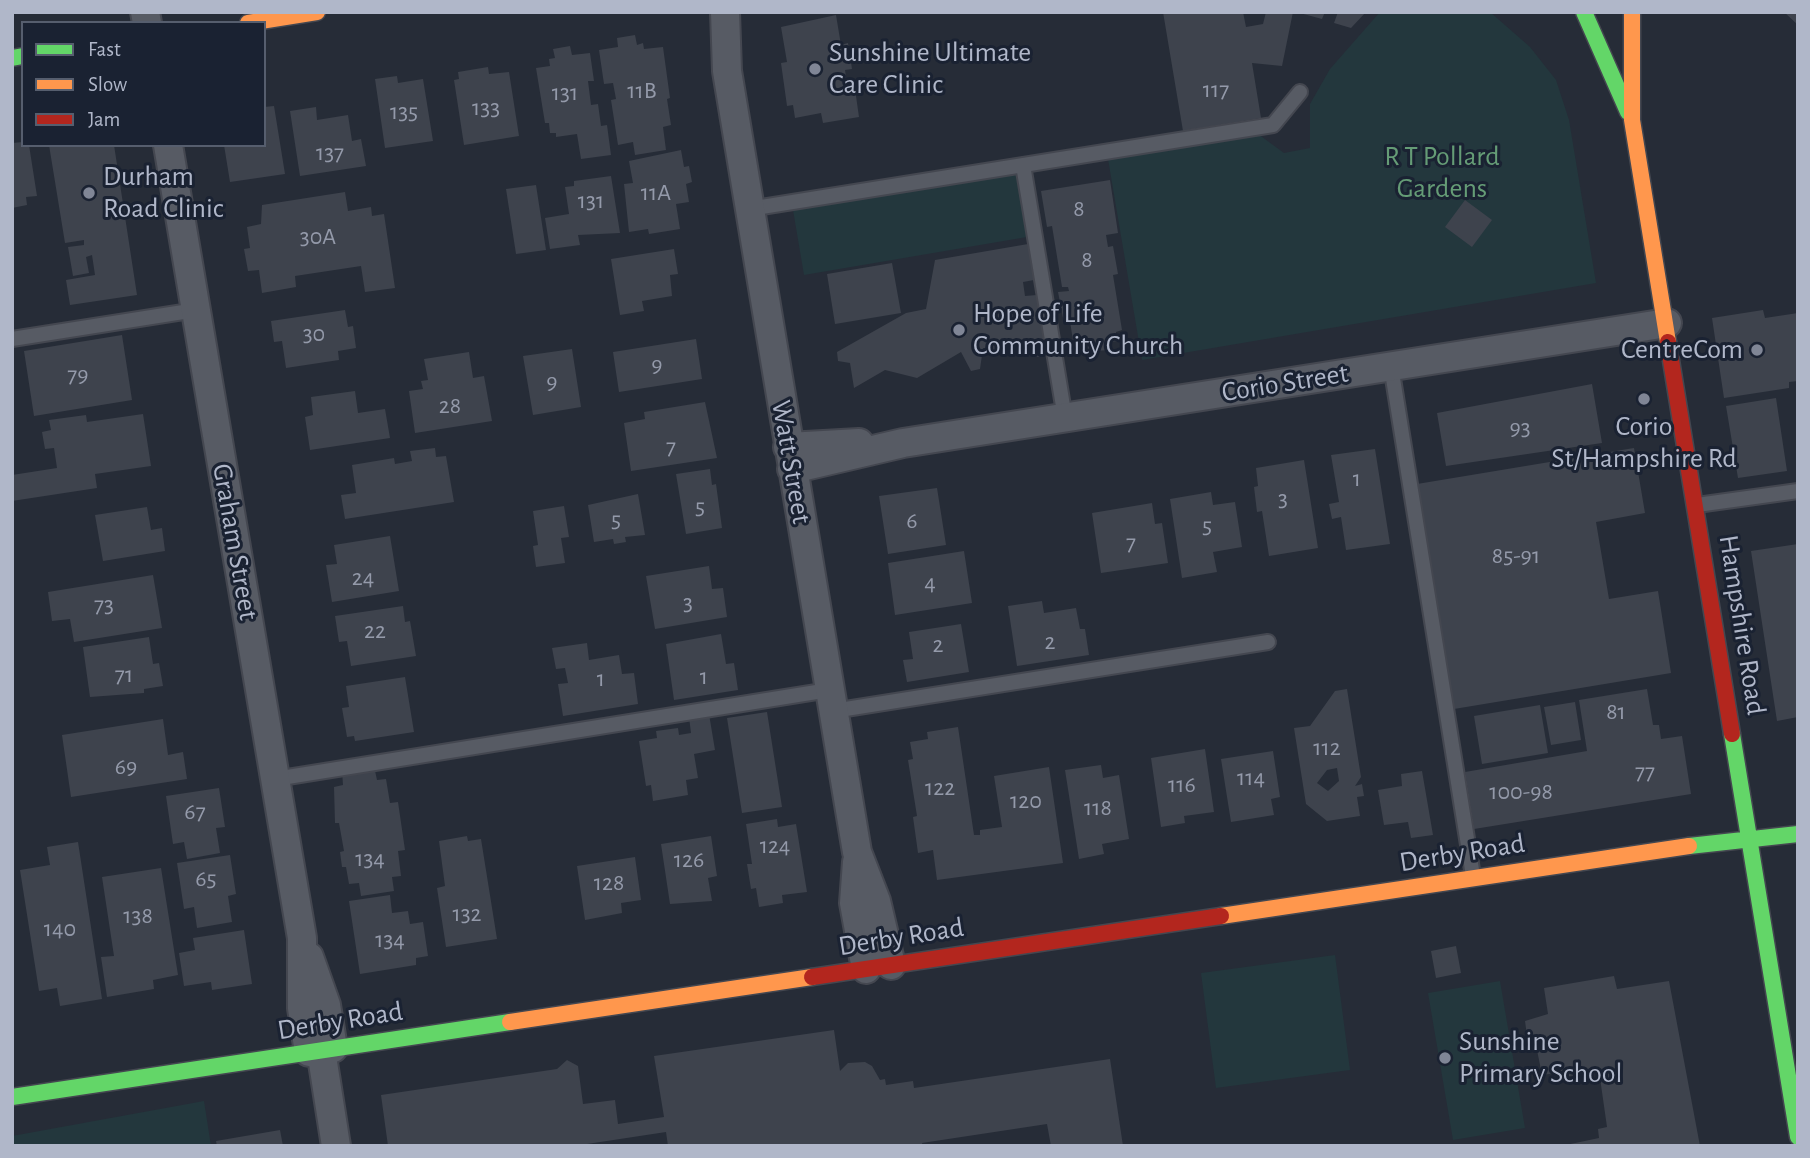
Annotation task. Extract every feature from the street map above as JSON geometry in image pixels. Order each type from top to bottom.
[{"type":"street","points":[[261,21],[317,12]]},
{"type":"street","name":"Watt Street","points":[[708,12],[727,71]]},
{"type":"street","name":"Watt Street","points":[[725,12],[727,71],[857,852],[854,903],[878,967]]},
{"type":"street","name":"Hampshire Road","points":[[1584,12],[1607,70],[1632,120]]},
{"type":"street","name":"Hampshire Road","points":[[1632,12],[1632,120],[1697,505],[1748,838],[1798,1137]]},
{"type":"street","name":"Graham Street","points":[[168,147],[302,938],[326,1005],[321,1050],[336,1146]]},
{"type":"street","name":"Corio Street","points":[[790,458],[903,443],[1667,323]]},
{"type":"street","name":"Derby Road","points":[[12,1097],[1474,877],[1748,838],[1798,834]]},
{"type":"lane","points":[[749,209],[1273,125],[1300,92]]},
{"type":"lane","points":[[1023,165],[1065,418]]},
{"type":"lane","points":[[12,339],[196,310]]},
{"type":"lane","points":[[1391,366],[1474,877]]},
{"type":"lane","points":[[1697,505],[1798,491]]},
{"type":"lane","points":[[275,779],[831,700],[1268,642]]},
{"type":"green space","name":"R T Pollard Gardens","points":[[1380,12],[1490,12],[1530,47],[1556,80],[1569,120],[1596,283],[1142,360],[1108,159],[1258,134],[1284,153],[1310,148],[1310,104],[1330,69]]},
{"type":"green space","points":[[1016,172],[1027,237],[804,275],[793,210]]},
{"type":"green space","points":[[1335,955],[1350,1070],[1216,1088],[1201,973]]},
{"type":"green space","points":[[1500,981],[1525,1128],[1453,1140],[1428,993]]},
{"type":"green space","points":[[204,1101],[211,1146],[12,1146],[12,1136]]},
{"type":"building","points":[[1163,12],[1243,12],[1246,27],[1263,24],[1266,12],[1293,12],[1282,66],[1252,63],[1261,118],[1183,131]]},
{"type":"building","points":[[1296,12],[1325,12],[1322,19]]},
{"type":"building","points":[[1338,12],[1366,12],[1351,28],[1334,23]]},
{"type":"building","points":[[1784,12],[1798,12],[1798,25]]},
{"type":"building","name":"Sunshine Ultimate Care Clinic","points":[[836,15],[841,45],[848,43],[852,69],[845,70],[847,83],[854,82],[859,117],[823,123],[821,113],[795,118],[793,105],[787,106],[781,63],[787,62],[781,27]]},
{"type":"building","points":[[635,35],[637,45],[643,43],[644,49],[663,47],[671,125],[663,127],[666,150],[635,155],[633,142],[618,145],[611,100],[616,99],[613,83],[604,84],[599,50],[618,47],[617,38]]},
{"type":"building","points":[[570,46],[572,55],[590,53],[594,81],[588,81],[591,105],[598,104],[601,126],[607,125],[611,155],[581,159],[577,134],[556,137],[556,133],[550,133],[549,123],[545,123],[536,68],[550,66],[549,59],[555,58],[553,49]]},
{"type":"building","points":[[488,67],[489,74],[509,72],[519,136],[464,145],[454,80],[459,79],[458,72]]},
{"type":"building","points":[[397,76],[398,83],[423,79],[433,141],[385,148],[375,79]]},
{"type":"building","points":[[274,106],[285,174],[230,182],[224,147],[266,147],[266,107]]},
{"type":"building","points":[[316,107],[317,120],[348,115],[352,141],[361,139],[366,166],[300,176],[290,111]]},
{"type":"building","points":[[21,142],[21,147],[29,147],[37,196],[26,197],[27,205],[12,208],[12,143]]},
{"type":"building","name":"Durham Road Clinic","points":[[49,147],[114,147],[137,295],[70,305],[66,280],[95,275],[92,255],[86,257],[89,273],[73,276],[68,247],[84,245],[84,240],[65,243]]},
{"type":"building","points":[[681,150],[684,167],[689,166],[692,182],[686,184],[689,202],[676,204],[680,229],[649,234],[648,229],[629,232],[624,184],[633,183],[629,161]]},
{"type":"building","points":[[611,176],[620,233],[578,235],[580,245],[550,249],[545,218],[569,214],[565,187],[574,186],[574,181]]},
{"type":"building","points":[[1110,180],[1118,233],[1106,235],[1108,247],[1113,246],[1118,274],[1113,275],[1122,330],[1116,332],[1117,341],[1110,342],[1111,350],[1078,352],[1074,348],[1070,321],[1064,323],[1058,292],[1069,291],[1068,287],[1062,287],[1052,226],[1047,227],[1041,191]]},
{"type":"building","points":[[536,185],[546,250],[516,254],[506,189]]},
{"type":"building","points":[[345,192],[348,211],[371,207],[372,216],[384,214],[395,288],[365,292],[361,266],[295,276],[296,287],[262,293],[259,270],[248,271],[244,249],[250,248],[247,227],[261,224],[262,205]]},
{"type":"building","points":[[1465,200],[1492,220],[1472,247],[1445,227]]},
{"type":"building","name":"Hope of Life Community Church","points":[[1028,244],[1034,280],[1023,282],[1025,296],[1037,295],[1047,355],[1038,357],[983,348],[980,369],[971,371],[961,352],[917,378],[885,370],[854,388],[850,363],[838,361],[837,352],[906,313],[926,309],[935,260]]},
{"type":"building","points":[[674,249],[678,274],[670,275],[672,296],[642,301],[644,311],[620,315],[611,259]]},
{"type":"building","points":[[892,263],[901,313],[835,324],[827,274]]},
{"type":"building","points":[[345,310],[348,327],[353,326],[356,348],[338,351],[339,360],[286,368],[282,341],[274,342],[271,321]]},
{"type":"building","name":"CentreCom","points":[[1763,310],[1765,318],[1798,313],[1798,381],[1789,382],[1789,388],[1724,398],[1712,318]]},
{"type":"building","points":[[122,335],[132,400],[34,416],[24,351]]},
{"type":"building","points":[[696,339],[702,379],[619,392],[613,352]]},
{"type":"building","points":[[572,349],[581,407],[533,415],[523,356]]},
{"type":"building","points":[[469,352],[473,378],[484,376],[492,421],[415,433],[409,391],[423,389],[421,381],[428,380],[424,359]]},
{"type":"building","points":[[1592,384],[1602,443],[1446,466],[1437,413]]},
{"type":"building","points":[[355,391],[358,413],[385,409],[390,438],[310,450],[305,417],[313,415],[311,397]]},
{"type":"building","points":[[1776,398],[1787,471],[1738,478],[1726,406]]},
{"type":"building","points":[[705,402],[717,458],[631,471],[624,423],[645,419],[644,412]]},
{"type":"building","points":[[143,414],[151,466],[95,474],[97,488],[12,501],[12,475],[57,468],[54,448],[45,449],[42,432],[51,430],[49,420],[86,415],[87,422]]},
{"type":"building","points":[[435,448],[436,457],[446,456],[454,502],[345,519],[341,495],[356,493],[352,465],[394,458],[395,464],[412,461],[410,451]]},
{"type":"building","points":[[1634,448],[1645,513],[1596,522],[1609,599],[1658,591],[1671,673],[1454,709],[1417,484]]},
{"type":"building","points":[[1375,449],[1390,544],[1346,550],[1341,517],[1332,519],[1329,504],[1339,502],[1331,455]]},
{"type":"building","points":[[1304,460],[1318,548],[1269,556],[1262,511],[1257,512],[1254,487],[1258,486],[1256,468]]},
{"type":"building","points":[[710,469],[712,485],[716,484],[722,528],[686,534],[676,474]]},
{"type":"building","points":[[937,488],[946,545],[888,554],[879,496]]},
{"type":"building","points":[[1211,492],[1213,505],[1235,502],[1242,547],[1213,552],[1217,572],[1182,578],[1170,499]]},
{"type":"building","points":[[638,494],[645,535],[625,537],[626,542],[614,544],[613,539],[594,542],[588,505]]},
{"type":"building","points":[[1152,503],[1155,524],[1162,523],[1168,563],[1101,573],[1092,513]]},
{"type":"building","points":[[564,506],[569,537],[561,538],[565,563],[536,567],[533,546],[538,545],[533,511]]},
{"type":"building","points":[[147,507],[151,530],[162,528],[165,551],[103,561],[95,515]]},
{"type":"building","points":[[390,536],[399,591],[332,602],[326,565],[337,564],[334,545]]},
{"type":"building","points":[[1798,544],[1798,717],[1777,721],[1751,551]]},
{"type":"building","points":[[964,551],[972,603],[895,615],[888,563]]},
{"type":"building","points":[[709,566],[712,589],[723,588],[727,617],[655,629],[646,576]]},
{"type":"building","points":[[153,575],[162,628],[74,642],[70,619],[52,621],[48,592]]},
{"type":"building","points":[[1042,601],[1044,613],[1076,608],[1080,629],[1085,629],[1089,655],[1017,666],[1008,606]]},
{"type":"building","points":[[403,606],[405,622],[410,621],[416,656],[351,666],[347,641],[339,642],[335,616]]},
{"type":"building","points":[[961,624],[969,672],[907,682],[903,660],[913,659],[909,632]]},
{"type":"building","points":[[721,634],[726,664],[734,663],[738,690],[674,700],[666,644]]},
{"type":"building","points":[[149,637],[153,664],[159,663],[163,686],[144,689],[144,693],[90,697],[83,647]]},
{"type":"building","points":[[587,643],[589,660],[619,655],[622,674],[634,673],[638,704],[563,716],[558,684],[568,683],[565,668],[556,669],[552,648]]},
{"type":"building","points":[[405,677],[414,732],[355,741],[354,736],[347,737],[342,708],[349,707],[346,686]]},
{"type":"building","points":[[1347,689],[1361,777],[1355,786],[1362,784],[1364,796],[1357,797],[1360,816],[1327,821],[1306,804],[1294,728],[1310,726],[1335,691]],"holes":[[[1337,768],[1339,781],[1328,791],[1317,783],[1327,770]]]},
{"type":"building","points":[[1647,689],[1653,725],[1659,725],[1661,739],[1682,736],[1691,794],[1474,829],[1465,772],[1587,751],[1579,700]]},
{"type":"building","points":[[1575,702],[1581,740],[1551,745],[1544,707]]},
{"type":"building","points":[[1540,705],[1548,753],[1482,764],[1474,716]]},
{"type":"building","points":[[767,712],[782,807],[742,813],[727,718]]},
{"type":"building","points":[[709,714],[715,750],[694,754],[698,778],[686,780],[688,795],[653,801],[651,785],[646,786],[639,741],[657,738],[656,731],[678,728],[679,735],[691,733],[689,717]]},
{"type":"building","points":[[163,719],[168,755],[183,752],[187,779],[71,797],[62,735]]},
{"type":"building","points":[[958,727],[974,835],[980,835],[980,830],[1002,827],[994,776],[1049,767],[1063,863],[937,880],[933,850],[918,853],[913,817],[917,816],[908,760],[913,759],[910,742],[928,739],[927,732]]},
{"type":"building","points":[[1205,749],[1214,812],[1184,816],[1185,823],[1161,827],[1151,758]]},
{"type":"building","points":[[1273,751],[1280,797],[1271,799],[1274,815],[1231,822],[1221,759]]},
{"type":"building","points":[[1101,765],[1103,778],[1119,775],[1129,839],[1102,844],[1104,854],[1079,859],[1065,770]]},
{"type":"building","points":[[374,766],[377,780],[386,779],[390,803],[398,802],[405,850],[398,851],[401,876],[392,877],[394,891],[361,896],[359,883],[349,884],[346,867],[342,867],[340,852],[344,851],[339,823],[335,823],[334,787],[343,785],[342,771]]},
{"type":"building","points":[[1422,771],[1433,835],[1411,838],[1408,822],[1384,825],[1378,790],[1402,786],[1401,774]]},
{"type":"building","points":[[219,788],[225,827],[216,828],[220,853],[187,859],[184,842],[173,844],[166,796]]},
{"type":"building","points":[[777,819],[778,827],[796,824],[807,892],[782,895],[783,903],[759,907],[756,888],[751,889],[747,864],[752,864],[746,824]]},
{"type":"building","points":[[467,836],[468,841],[481,839],[497,939],[446,947],[437,888],[445,886],[439,841]]},
{"type":"building","points":[[711,836],[717,876],[708,878],[712,901],[670,904],[661,844]]},
{"type":"building","points":[[78,842],[102,999],[60,1006],[57,988],[39,991],[20,870],[50,865],[47,847]]},
{"type":"building","points":[[230,855],[236,894],[228,896],[232,922],[197,928],[194,907],[184,909],[177,863]]},
{"type":"building","points":[[635,857],[641,900],[621,903],[622,913],[585,920],[577,866]]},
{"type":"building","points":[[161,868],[178,975],[153,980],[154,989],[107,997],[101,957],[114,956],[102,877]]},
{"type":"building","points":[[390,895],[392,913],[408,911],[410,924],[423,922],[428,956],[416,958],[416,965],[360,974],[349,901]]},
{"type":"building","points":[[244,930],[252,984],[212,990],[211,982],[184,986],[179,953],[195,950],[193,938]]},
{"type":"building","points":[[1456,946],[1461,973],[1436,978],[1431,951]]},
{"type":"building","points":[[1614,976],[1617,989],[1669,981],[1700,1146],[1561,1146],[1599,1138],[1598,1129],[1607,1127],[1599,1071],[1558,1078],[1557,1073],[1542,1075],[1537,1050],[1529,1051],[1525,1021],[1548,1014],[1544,988]]},
{"type":"building","points":[[834,1030],[840,1071],[848,1063],[865,1062],[872,1066],[880,1080],[885,1079],[886,1085],[913,1081],[914,1088],[1110,1059],[1123,1146],[1051,1146],[1047,1124],[922,1143],[923,1146],[668,1146],[666,1132],[574,1146],[388,1146],[381,1095],[557,1069],[567,1060],[578,1066],[583,1104],[615,1100],[618,1124],[664,1117],[654,1056]]},
{"type":"building","points":[[280,1130],[283,1146],[217,1146],[216,1141]]},
{"type":"traffic: fast","points":[[1584,12],[1628,112]]},
{"type":"traffic: fast","points":[[12,58],[21,56]]},
{"type":"traffic: fast","points":[[1732,734],[1798,1137]]},
{"type":"traffic: fast","points":[[1689,846],[1798,834]]},
{"type":"traffic: fast","points":[[12,1097],[510,1022]]},
{"type":"traffic: slow","points":[[261,21],[317,12]]},
{"type":"traffic: slow","points":[[1632,12],[1632,120],[1668,342]]},
{"type":"traffic: slow","points":[[1221,916],[1689,846]]},
{"type":"traffic: slow","points":[[510,1022],[812,977]]},
{"type":"traffic: jam","points":[[1668,342],[1732,734]]},
{"type":"traffic: jam","points":[[812,977],[1221,916]]},
{"type":"place","name":"Sunshine Ultimate Care Clinic","points":[[815,69]]},
{"type":"place","name":"Durham Road Clinic","points":[[89,193]]},
{"type":"place","name":"Hope of Life Community Church","points":[[959,330]]},
{"type":"place","name":"CentreCom","points":[[1757,350]]},
{"type":"place","name":"Corio St/Hampshire Rd","points":[[1644,399]]},
{"type":"place","name":"Sunshine Primary School","points":[[1445,1058]]}]
